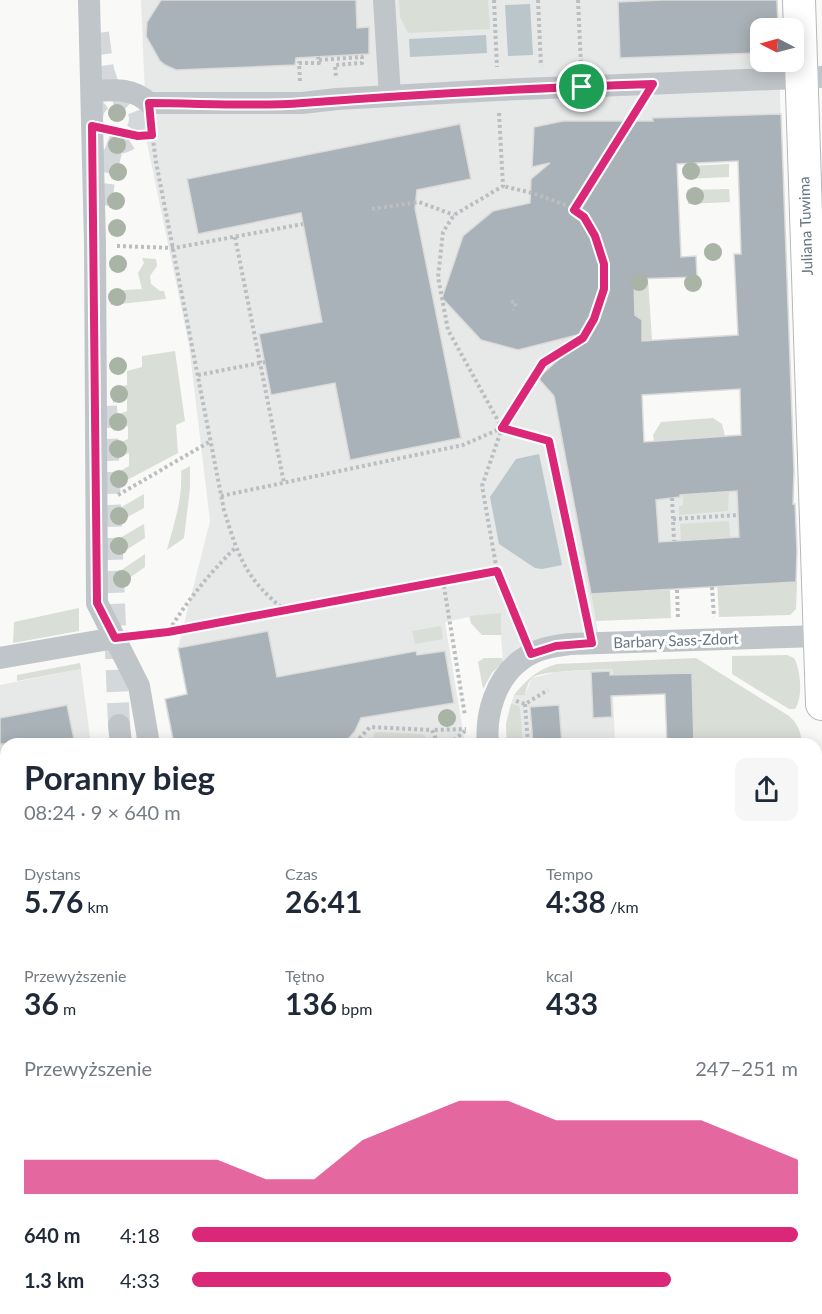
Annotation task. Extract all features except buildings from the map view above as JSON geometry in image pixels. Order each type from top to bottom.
[{"type":"street","points":[[89,0],[95,244],[97,603],[139,686],[148,738]]},
{"type":"street","points":[[384,0],[390,96]]},
{"type":"street","name":"Juliana Tuwima","points":[[799,0],[812,77],[822,704]]},
{"type":"street","points":[[92,91],[127,90],[149,103],[302,103],[498,90],[812,77]]},
{"type":"street","name":"Barbary Sass-Zdort","points":[[488,738],[490,713],[497,691],[508,673],[531,654],[556,646],[820,636]]},
{"type":"street","points":[[0,658],[115,638]]},
{"type":"path","points":[[494,0],[496,47]]},
{"type":"path","points":[[538,0],[540,46]]},
{"type":"path","points":[[578,0],[582,87]]},
{"type":"path","points":[[303,63],[319,63],[319,58],[362,57],[362,63],[335,65],[337,99]]},
{"type":"path","points":[[574,210],[653,84]]},
{"type":"path","points":[[498,90],[503,186]]},
{"type":"path","points":[[149,103],[156,162],[221,496],[235,548],[243,567],[267,596],[285,610]]},
{"type":"path","points":[[92,126],[138,136],[152,135]]},
{"type":"path","points":[[502,428],[448,330],[438,277],[443,232],[454,215],[503,186],[566,205],[584,217],[595,236],[604,264],[604,289],[594,319],[583,338],[543,363],[502,428],[482,486],[497,571],[531,654]]},
{"type":"path","points":[[372,209],[419,202],[454,215]]},
{"type":"path","points":[[95,244],[174,248],[303,224]]},
{"type":"path","points":[[235,237],[284,483]]},
{"type":"path","points":[[510,301],[516,303],[513,310]]},
{"type":"path","points":[[198,375],[265,362]]},
{"type":"path","points":[[221,496],[463,445],[502,428],[549,441],[592,643]]},
{"type":"path","points":[[96,508],[211,441]]},
{"type":"path","points":[[672,498],[674,541]]},
{"type":"path","points":[[673,519],[738,515]]},
{"type":"path","points":[[168,632],[191,597],[235,548]]},
{"type":"path","points":[[115,638],[168,632],[497,571]]},
{"type":"path","points":[[443,580],[467,729]]},
{"type":"path","points":[[712,587],[714,622]]},
{"type":"path","points":[[677,590],[679,623]]},
{"type":"path","points":[[509,699],[525,704],[548,690]]},
{"type":"path","points":[[525,704],[528,738]]},
{"type":"path","points":[[360,738],[370,727],[467,729]]},
{"type":"path","points":[[456,738],[467,729]]},
{"type":"path","points":[[432,730],[435,738]]},
{"type":"shaded area","points":[[141,0],[777,0],[778,18],[750,18],[750,72],[779,72],[782,160],[658,164],[632,258],[635,308],[616,470],[793,458],[792,583],[725,587],[717,583],[717,587],[591,595],[598,632],[527,644],[518,648],[503,662],[501,635],[482,635],[471,623],[469,617],[445,622],[464,738],[173,738],[165,699],[277,678],[268,631],[178,648],[210,521],[189,345],[147,143]]},
{"type":"shaded area","points":[[399,0],[488,0],[490,29],[408,33],[400,17]]},
{"type":"shaded area","points":[[530,4],[533,55],[508,56],[505,5]]},
{"type":"shaded area","points":[[486,35],[487,53],[410,57],[409,39]]},
{"type":"shaded area","points":[[729,164],[729,177],[686,179],[686,166]]},
{"type":"shaded area","points":[[729,189],[730,202],[688,204],[687,190]]},
{"type":"shaded area","points":[[142,258],[156,259],[157,266],[150,276],[151,284],[160,291],[164,291],[166,299],[111,305],[111,291],[142,289],[138,273],[144,263]]},
{"type":"shaded area","points":[[648,279],[652,340],[610,343],[634,308],[634,280]]},
{"type":"shaded area","points":[[175,351],[185,421],[176,425],[178,453],[114,487],[113,475],[129,466],[129,453],[112,460],[112,446],[128,439],[128,426],[113,431],[112,417],[127,411],[127,399],[113,403],[112,389],[127,385],[127,371],[142,367],[142,356]]},
{"type":"shaded area","points":[[713,418],[722,424],[725,436],[654,441],[653,435],[661,422]]},
{"type":"shaded area","points":[[539,454],[562,565],[542,569],[535,568],[499,544],[490,497],[516,459]]},
{"type":"shaded area","points":[[190,466],[190,488],[184,538],[167,550],[179,501],[181,471]]},
{"type":"shaded area","points":[[729,492],[728,511],[679,515],[679,506],[683,505],[683,495]]},
{"type":"shaded area","points":[[144,494],[144,508],[113,525],[113,512]]},
{"type":"shaded area","points":[[729,521],[730,537],[681,540],[680,524]]},
{"type":"shaded area","points":[[144,524],[145,538],[115,557],[113,542]]},
{"type":"shaded area","points":[[145,554],[145,567],[115,588],[114,575]]},
{"type":"shaded area","points":[[717,582],[724,582],[725,587],[797,582],[796,609],[790,615],[719,617]]},
{"type":"shaded area","points":[[670,590],[671,618],[596,621],[591,594]]},
{"type":"shaded area","points":[[79,608],[79,631],[13,643],[14,622]]},
{"type":"shaded area","points":[[501,613],[501,635],[482,635],[471,623],[470,616]]},
{"type":"shaded area","points":[[441,626],[443,639],[415,644],[412,631]]},
{"type":"shaded area","points":[[787,655],[794,658],[800,677],[799,698],[795,709],[789,709],[732,674],[732,656]]},
{"type":"shaded area","points":[[484,658],[502,658],[503,662],[492,673],[483,689],[478,662]]},
{"type":"shaded area","points":[[696,658],[789,716],[795,722],[801,738],[694,738],[692,673],[613,675],[612,669],[546,673],[532,678],[525,695],[514,695],[533,676],[557,664]]},
{"type":"shaded area","points":[[80,663],[81,669],[17,681],[17,675]]},
{"type":"shaded area","points":[[81,669],[90,738],[0,738],[0,685]]},
{"type":"shaded area","points":[[612,669],[615,738],[507,738],[506,724],[514,695],[525,695],[532,678],[556,672]]},
{"type":"shaded area","points":[[511,704],[519,706],[522,738],[507,738],[506,724]]},
{"type":"shaded area","points":[[375,732],[422,734],[426,738],[373,738]]},
{"type":"tunnel","points":[[98,33],[103,70],[111,95]]},
{"type":"tunnel","points":[[111,95],[121,95],[136,105],[140,119],[139,128],[130,139],[121,143],[111,143],[96,133],[92,124],[92,114],[102,99],[111,95]]},
{"type":"tunnel","points":[[101,205],[104,179],[113,144]]},
{"type":"tunnel","points":[[106,406],[119,725]]},
{"type":"route","points":[[653,84],[574,210],[584,217],[595,236],[604,264],[604,289],[594,319],[583,338],[543,363],[502,428],[549,441],[592,643],[556,646],[531,654],[497,571],[168,632],[115,638],[97,603],[92,126],[138,136],[152,135],[149,103],[302,103],[337,99],[582,87],[653,84]]}]
